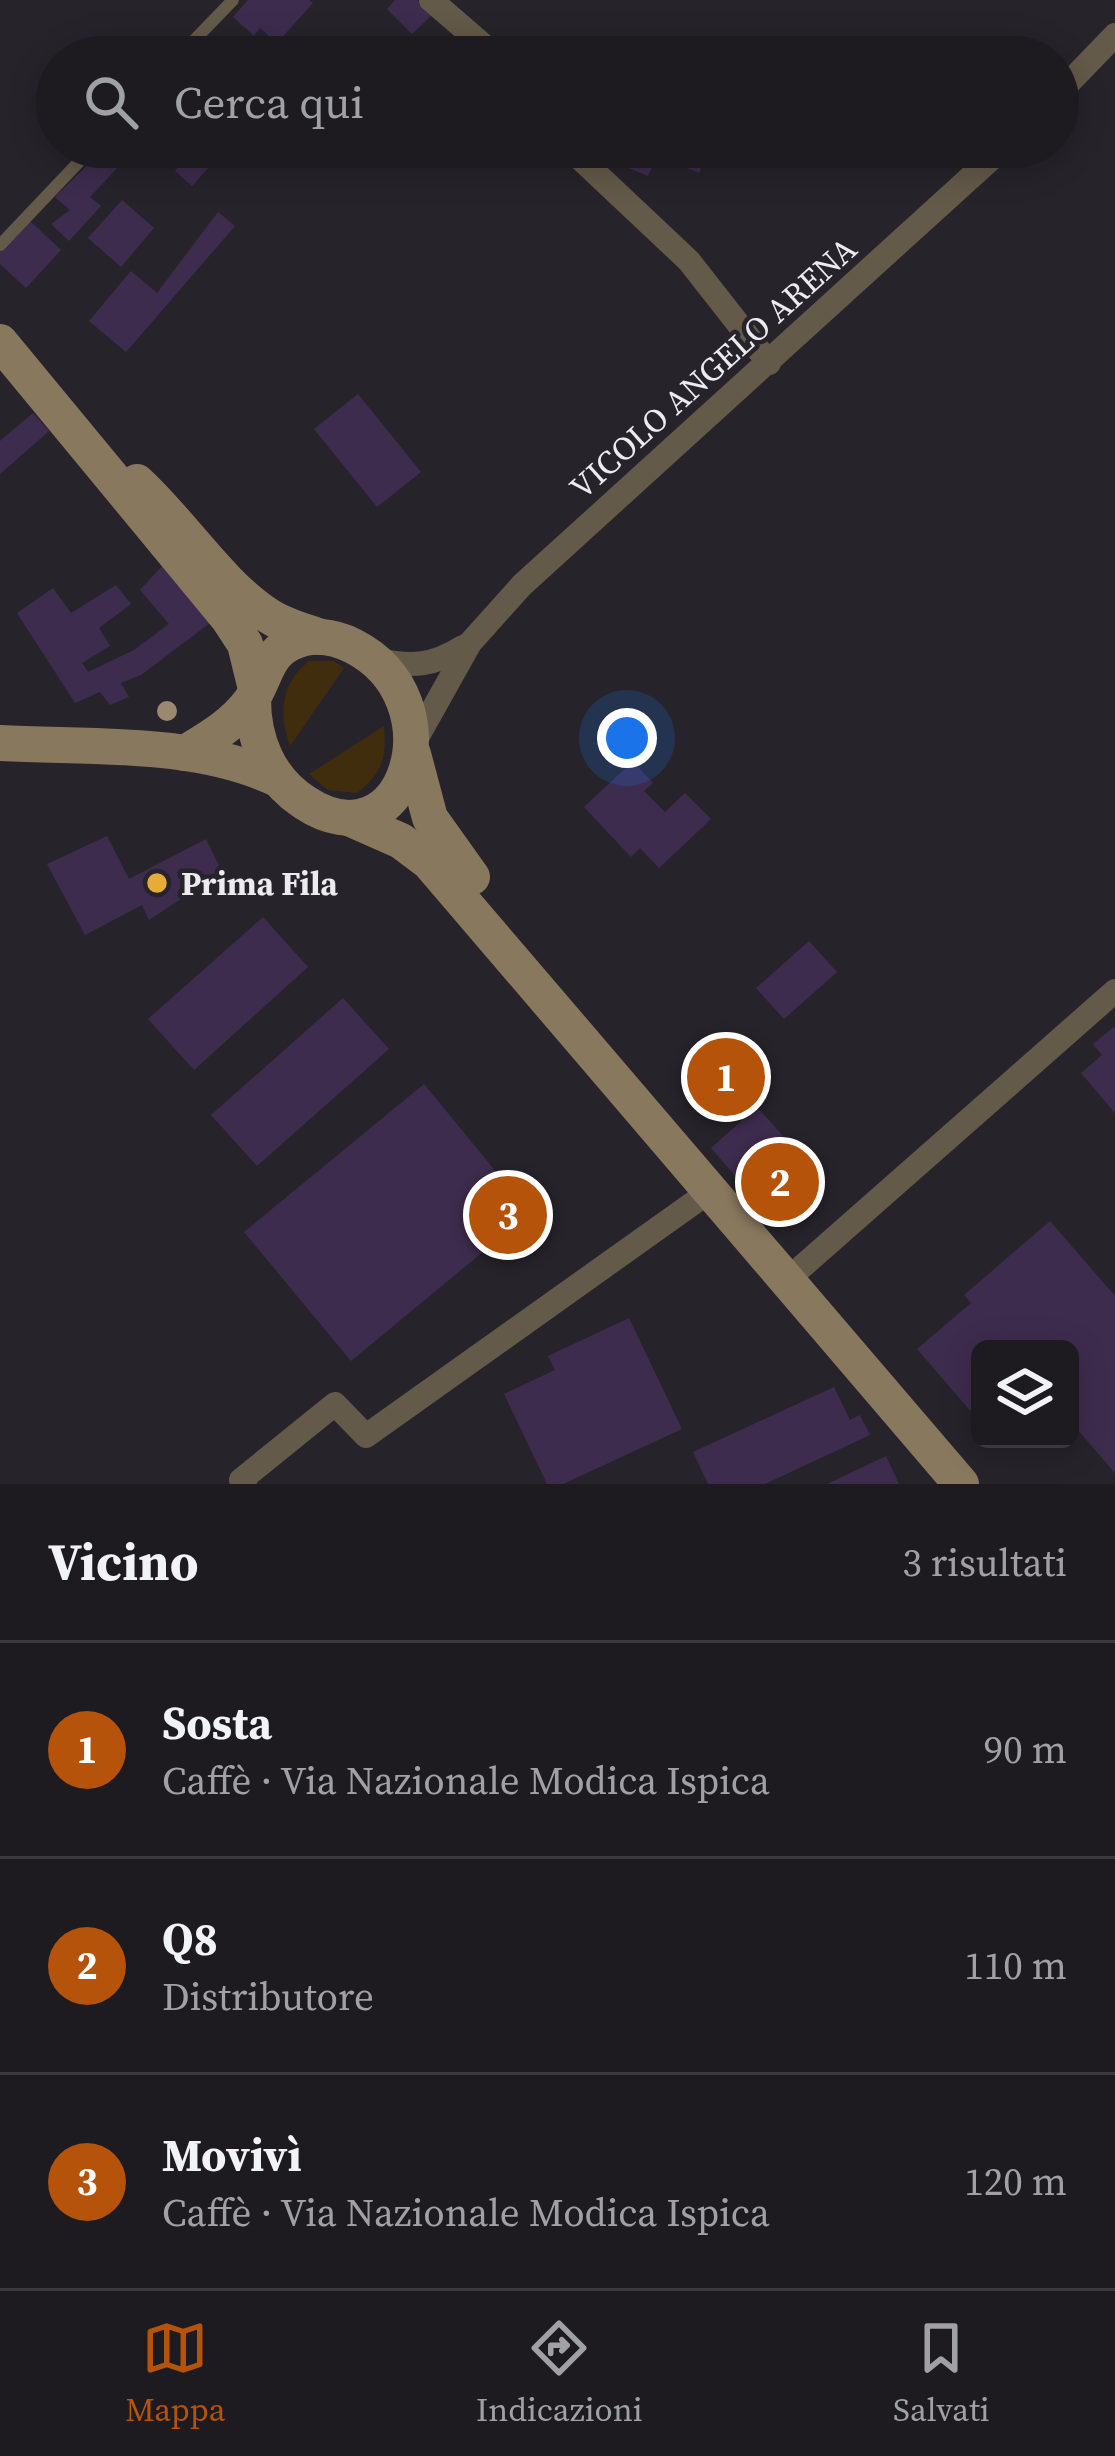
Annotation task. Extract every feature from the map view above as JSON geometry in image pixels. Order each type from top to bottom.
[{"type":"main road","points":[[0,342],[55,407],[178,520],[249,602],[273,619],[344,641],[377,660],[407,704],[430,818],[446,845],[542,962],[603,1060]]},
{"type":"main road","points":[[55,407],[74,437],[228,618],[244,644],[259,741],[278,778]]},
{"type":"main road","points":[[185,753],[225,728],[286,645],[321,637]]},
{"type":"main road","points":[[0,743],[185,753],[249,765],[278,778],[311,806],[400,842],[429,862],[961,1484]]},
{"type":"main road","points":[[349,818],[376,810],[395,795],[413,750]]},
{"type":"street","points":[[431,0],[473,36]]},
{"type":"street","points":[[1079,72],[1115,35]]},
{"type":"street","points":[[590,168],[689,261],[769,363]]},
{"type":"street","name":"VICOLO ANGELO ARENA","points":[[470,643],[522,584],[981,168]]},
{"type":"street","points":[[377,660],[405,666],[439,662],[470,643]]},
{"type":"street","points":[[413,750],[470,643]]},
{"type":"street","points":[[788,1279],[1115,991]]},
{"type":"street","points":[[245,1484],[241,1480],[335,1404],[366,1436],[713,1190]]},
{"type":"lane","points":[[198,36],[232,0]]},
{"type":"lane","points":[[0,244],[73,168]]},
{"type":"shaded area","points":[[309,661],[334,661],[344,668],[290,746],[284,699]]},
{"type":"shaded area","points":[[384,726],[381,764],[357,793],[328,790],[309,774]]},
{"type":"building","points":[[248,0],[313,3],[283,36],[269,36],[260,28],[254,36],[233,17]]},
{"type":"building","points":[[395,0],[417,0],[433,14],[412,34],[387,9]]},
{"type":"building","points":[[85,168],[117,168],[90,197],[101,206],[69,241],[51,224],[70,210],[55,197]]},
{"type":"building","points":[[178,168],[208,168],[192,186],[175,171]]},
{"type":"building","points":[[629,168],[651,168],[648,176]]},
{"type":"building","points":[[122,200],[154,228],[121,267],[88,238]]},
{"type":"building","points":[[218,212],[235,226],[126,352],[89,321],[131,271],[157,293]]},
{"type":"building","points":[[29,220],[61,250],[26,288],[0,264],[0,251]]},
{"type":"building","points":[[358,394],[421,472],[377,507],[314,429]]},
{"type":"building","points":[[33,413],[49,431],[0,474],[0,441]]},
{"type":"building","points":[[162,566],[210,623],[141,675],[121,683],[129,697],[110,705],[100,692],[75,703],[17,613],[53,588],[71,613],[116,585],[131,604],[99,628],[110,646],[82,663],[88,672],[134,650],[169,624],[140,590]]},
{"type":"building","points":[[633,761],[653,783],[644,791],[665,812],[685,793],[711,819],[659,868],[640,848],[631,857],[584,807]]},
{"type":"building","points":[[107,836],[129,879],[206,839],[222,872],[149,920],[142,905],[85,935],[47,864]]},
{"type":"building","points":[[263,917],[308,967],[194,1070],[148,1019]]},
{"type":"building","points":[[809,941],[837,972],[784,1019],[756,988]]},
{"type":"building","points":[[343,998],[389,1049],[257,1166],[211,1115]]},
{"type":"building","points":[[1115,1026],[1115,1113],[1081,1073],[1102,1055],[1093,1044]]},
{"type":"building","points":[[736,1044],[760,1072],[717,1110],[693,1082]]},
{"type":"building","points":[[424,1084],[530,1213],[351,1361],[244,1232]]},
{"type":"building","points":[[757,1107],[783,1136],[736,1177],[711,1148]]},
{"type":"building","points":[[792,1147],[818,1176],[771,1217],[745,1188]]},
{"type":"building","points":[[1050,1221],[1115,1296],[1115,1473],[1079,1431],[1079,1340],[971,1340],[971,1412],[917,1349],[971,1303],[964,1295]]},
{"type":"building","points":[[629,1318],[682,1429],[563,1484],[547,1484],[504,1394],[555,1370],[548,1356]]},
{"type":"building","points":[[834,1387],[850,1420],[860,1415],[870,1435],[765,1484],[708,1484],[693,1452]]},
{"type":"building","points":[[886,1456],[899,1484],[827,1484]]},
{"type":"place","name":"Prima Fila","points":[[157,883]]},
{"type":"place","name":"Sosta","points":[[726,1077]]},
{"type":"place","name":"Q8","points":[[780,1182]]},
{"type":"place","name":"Movivì","points":[[508,1215]]}]
